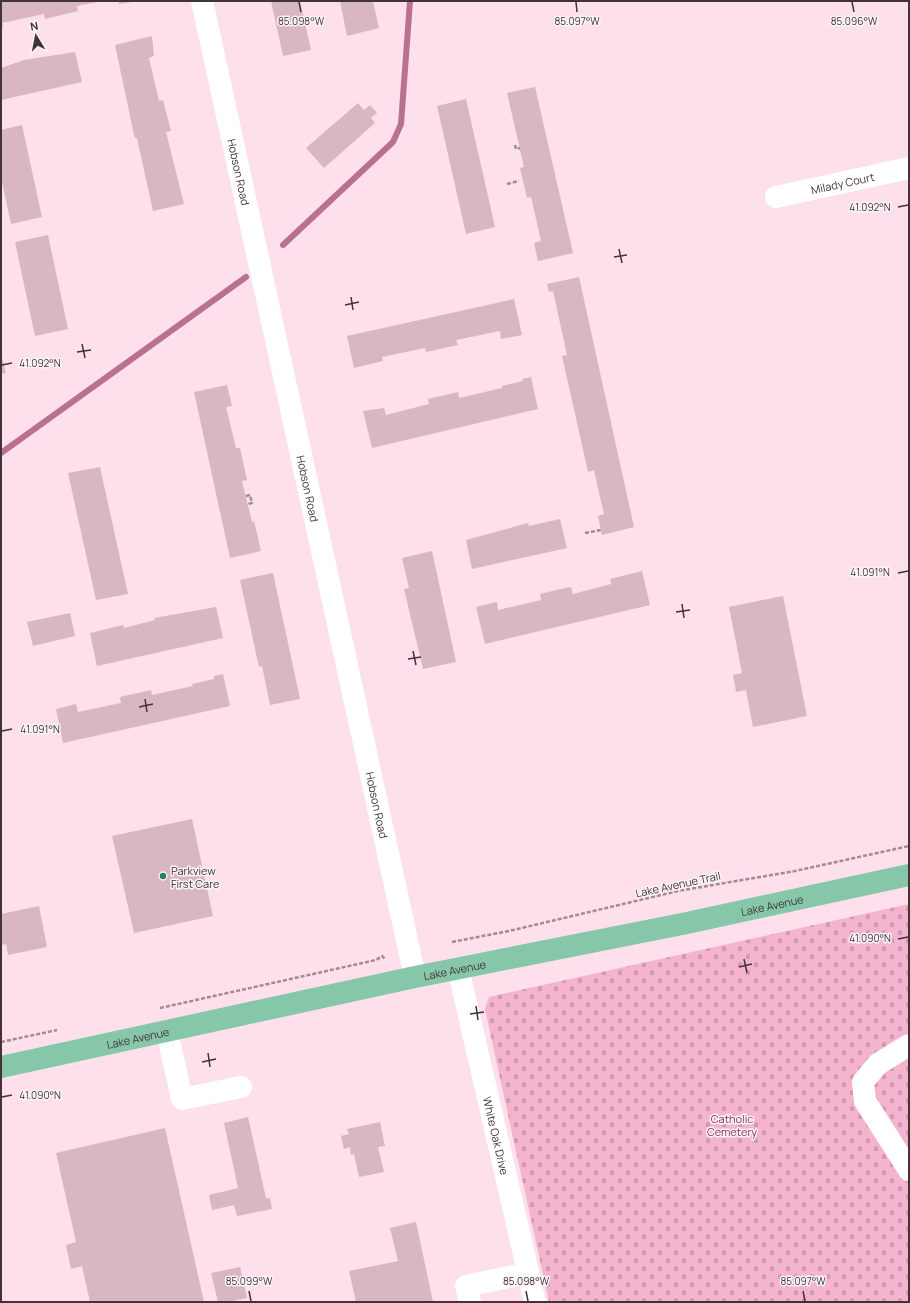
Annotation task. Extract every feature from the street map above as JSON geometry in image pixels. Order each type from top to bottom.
[{"type":"main road","name":"Lake Avenue","points":[[1,1067],[415,977],[687,923],[909,875]]},
{"type":"street","name":"Hobson Road","points":[[202,1],[415,977]]},
{"type":"street","name":"Milady Court","points":[[776,197],[909,168]]},
{"type":"street","name":"White Oak Drive","points":[[458,968],[534,1302]]},
{"type":"street","points":[[167,1031],[182,1099],[241,1087]]},
{"type":"street","points":[[909,1045],[878,1064],[863,1082],[865,1101],[909,1170]]},
{"type":"street","points":[[470,1302],[466,1286],[528,1273]]},
{"type":"path","points":[[515,145],[516,149],[520,148]]},
{"type":"path","points":[[508,184],[519,182]]},
{"type":"path","points":[[246,496],[250,495],[252,503],[248,504]]},
{"type":"path","points":[[585,534],[601,530]]},
{"type":"path","name":"Lake Avenue Trail","points":[[452,942],[509,931],[678,890],[795,871],[909,846]]},
{"type":"path","points":[[153,1010],[376,960],[382,956],[385,959]]},
{"type":"path","points":[[1,1042],[61,1030]]},
{"type":"green space","name":"Catholic Cemetery","points":[[909,904],[909,1302],[549,1302],[485,1009],[489,997]]},
{"type":"building","points":[[1,1],[98,2],[77,6],[78,11],[45,19],[44,14],[2,23],[3,27],[1,28]]},
{"type":"building","points":[[119,1],[132,1],[132,2],[119,4]]},
{"type":"building","points":[[271,1],[300,1],[311,50],[283,56]]},
{"type":"building","points":[[340,1],[373,1],[379,28],[347,36]]},
{"type":"building","points":[[152,36],[154,56],[149,58],[159,101],[163,100],[171,131],[166,132],[184,204],[153,211],[137,138],[135,138],[134,135],[115,45]]},
{"type":"building","points":[[75,52],[82,82],[1,100],[1,68],[24,60]]},
{"type":"building","points":[[535,87],[573,253],[538,261],[534,243],[541,241],[531,197],[527,198],[520,168],[524,167],[507,93]]},
{"type":"building","points":[[466,99],[495,227],[466,234],[437,106]]},
{"type":"building","points":[[358,103],[364,110],[370,105],[377,113],[371,118],[375,123],[324,168],[306,148]]},
{"type":"building","points":[[22,125],[42,217],[11,224],[1,177],[1,130]]},
{"type":"building","points":[[48,235],[68,329],[35,336],[15,242]]},
{"type":"building","points":[[579,277],[634,527],[602,535],[598,516],[604,514],[594,470],[588,472],[562,356],[567,355],[553,291],[549,292],[547,284]]},
{"type":"building","points":[[514,299],[522,335],[501,339],[500,331],[456,340],[458,345],[426,352],[425,348],[382,357],[383,361],[354,368],[347,336]]},
{"type":"building","points":[[1,354],[6,373],[1,374]]},
{"type":"building","points":[[531,377],[538,409],[372,448],[363,411],[384,408],[386,415],[429,404],[428,399],[458,392],[459,398],[502,388],[502,386],[523,381],[522,379]]},
{"type":"building","points":[[227,385],[232,406],[226,407],[236,448],[240,448],[247,480],[242,481],[261,551],[230,558],[194,392]]},
{"type":"building","points":[[100,467],[128,594],[96,600],[68,473]]},
{"type":"building","points":[[560,519],[567,548],[472,569],[466,540],[528,523],[529,526]]},
{"type":"building","points":[[432,551],[456,662],[423,669],[404,589],[409,588],[402,558]]},
{"type":"building","points":[[642,571],[650,605],[485,644],[476,607],[497,602],[498,610],[541,600],[540,594],[571,587],[573,594],[611,584],[610,579]]},
{"type":"building","points":[[273,573],[300,699],[270,705],[262,666],[259,667],[240,580]]},
{"type":"building","points":[[783,596],[807,716],[753,727],[746,690],[736,692],[733,675],[742,673],[729,607]]},
{"type":"building","points":[[216,607],[223,638],[97,666],[90,633],[123,625],[124,628],[155,620],[154,618]]},
{"type":"building","points":[[70,613],[75,636],[33,646],[27,622]]},
{"type":"building","points":[[223,674],[230,706],[63,743],[56,709],[76,704],[78,712],[121,703],[120,697],[151,690],[152,695],[193,686],[192,684],[214,679],[214,676]]},
{"type":"building","name":"Parkview First Care","points":[[192,819],[213,916],[134,933],[112,836]]},
{"type":"building","points":[[39,906],[47,947],[8,955],[6,944],[1,945],[1,914]]},
{"type":"building","points":[[248,1117],[266,1198],[270,1198],[272,1209],[237,1216],[234,1205],[212,1210],[209,1195],[238,1188],[224,1123]]},
{"type":"building","points":[[380,1122],[385,1146],[378,1147],[384,1172],[359,1177],[354,1154],[351,1155],[350,1147],[344,1149],[341,1136],[349,1134],[347,1129]]},
{"type":"building","points":[[165,1128],[204,1302],[90,1302],[82,1266],[71,1269],[66,1245],[76,1242],[56,1153]]},
{"type":"building","points":[[416,1222],[433,1302],[356,1302],[349,1271],[398,1261],[390,1228]]},
{"type":"building","points":[[240,1267],[247,1298],[227,1302],[218,1302],[211,1273]]},
{"type":"waterway","points":[[283,245],[393,142],[401,124],[410,1]]},
{"type":"waterway","points":[[1,453],[246,277]]},
{"type":"place","name":"Parkview First Care","points":[[163,876]]}]
